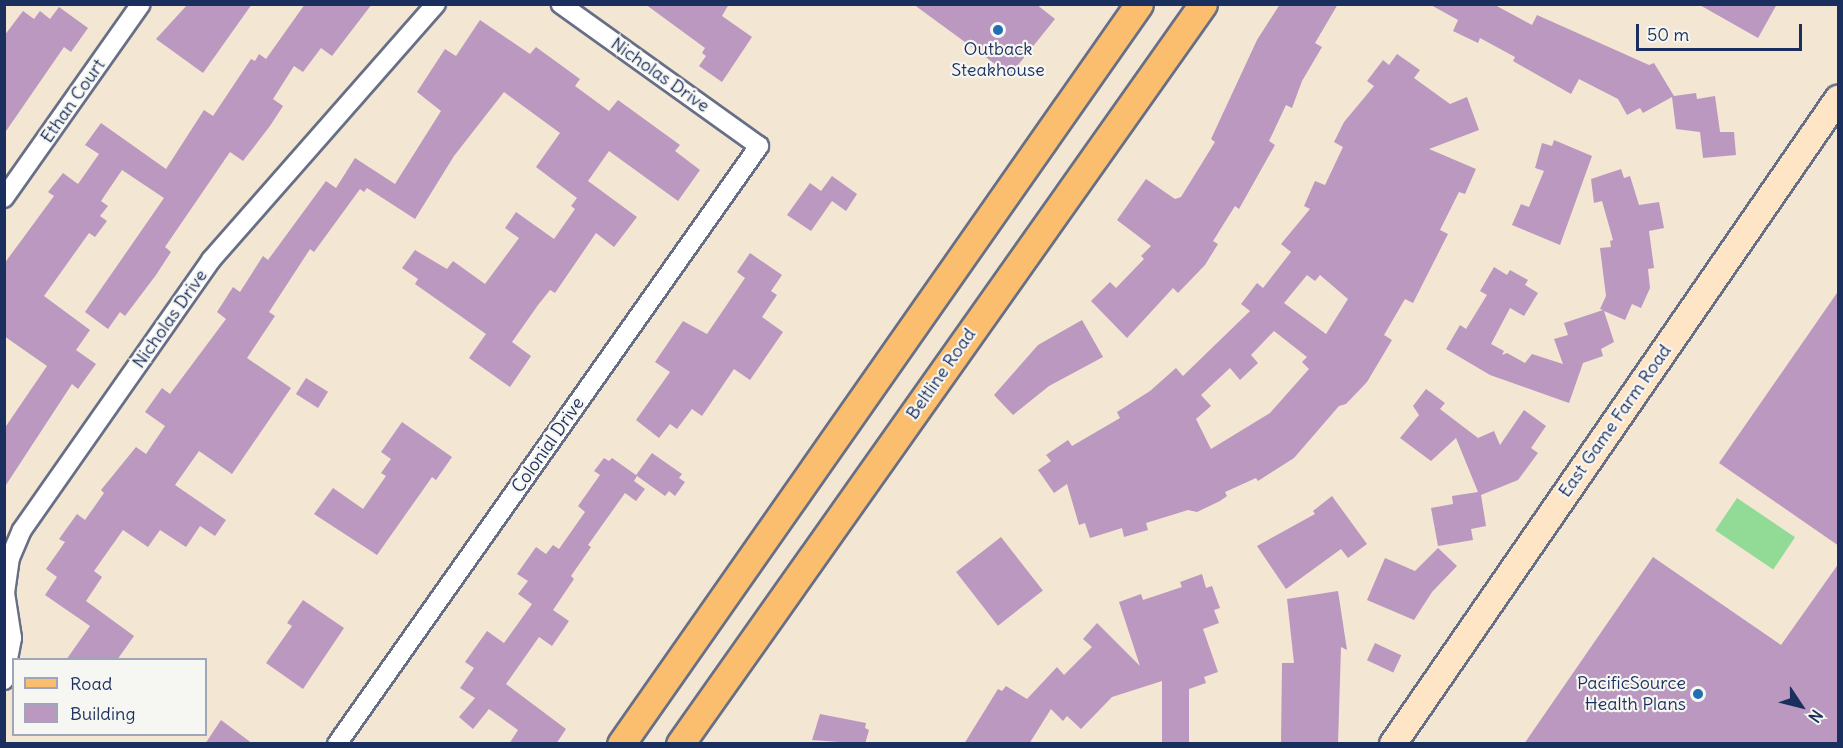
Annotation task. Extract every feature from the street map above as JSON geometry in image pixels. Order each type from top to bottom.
[{"type":"main road","points":[[621,744],[1139,4]]},
{"type":"main road","name":"Beltline Road","points":[[680,744],[1203,4]]},
{"type":"street","name":"Ethan Court","points":[[4,198],[141,4]]},
{"type":"street","name":"Nicholas Drive","points":[[4,680],[12,638],[5,593],[10,558],[21,530],[211,260],[436,4]]},
{"type":"street","name":"Nicholas Drive","points":[[561,4],[759,146]]},
{"type":"street","name":"East Game Farm Road","points":[[1393,744],[1839,99]]},
{"type":"street","name":"Colonial Drive","points":[[337,744],[759,146]]},
{"type":"green space","points":[[1737,498],[1795,537],[1773,569],[1715,530]]},
{"type":"building","points":[[188,4],[252,4],[203,73],[156,39]]},
{"type":"building","points":[[305,4],[372,4],[332,56],[321,48],[303,72],[294,66],[273,99],[283,106],[270,126],[243,161],[230,152],[165,247],[171,252],[156,275],[125,316],[120,312],[108,329],[85,312],[164,198],[122,170],[101,201],[108,206],[100,216],[107,221],[95,237],[89,233],[44,296],[90,330],[76,350],[96,364],[78,389],[72,384],[4,488],[4,429],[47,366],[4,336],[4,264],[54,196],[48,192],[63,173],[78,184],[99,154],[85,145],[101,123],[166,169],[204,110],[213,116],[251,59],[255,61],[259,54],[266,59]]},
{"type":"building","points":[[645,4],[729,4],[722,16],[752,37],[722,82],[699,66],[706,56],[702,53],[705,48]]},
{"type":"building","name":"Outback Steakhouse","points":[[913,4],[1036,4],[1055,19],[1010,75]]},
{"type":"building","points":[[1280,4],[1338,4],[1315,43],[1322,47],[1302,81],[1292,108],[1286,105],[1269,141],[1275,145],[1239,209],[1235,206],[1213,241],[1218,244],[1205,265],[1178,293],[1173,288],[1127,338],[1091,301],[1110,282],[1116,288],[1144,259],[1141,256],[1151,246],[1117,220],[1146,179],[1175,199],[1181,197],[1215,142],[1211,139],[1257,40]]},
{"type":"building","points":[[1429,4],[1493,4],[1532,25],[1537,15],[1649,65],[1654,63],[1674,96],[1696,93],[1697,99],[1715,96],[1720,132],[1734,132],[1736,155],[1703,158],[1700,132],[1676,129],[1672,97],[1643,113],[1640,108],[1627,115],[1618,99],[1579,79],[1571,94],[1513,61],[1515,57],[1480,38],[1478,43],[1453,31],[1458,20]]},
{"type":"building","points":[[1698,4],[1777,4],[1758,38]]},
{"type":"building","points":[[59,7],[88,28],[71,52],[64,47],[4,134],[4,36],[23,11],[34,19],[40,11],[50,19]]},
{"type":"building","points":[[480,20],[530,54],[536,47],[580,79],[575,86],[609,111],[618,100],[680,145],[675,151],[700,170],[678,201],[609,151],[588,181],[637,217],[614,247],[596,233],[555,293],[550,290],[538,305],[512,342],[531,356],[510,387],[469,358],[486,334],[415,284],[418,279],[402,268],[415,250],[447,269],[453,261],[485,284],[519,238],[505,228],[516,212],[554,239],[575,209],[571,206],[577,198],[536,167],[560,133],[504,92],[454,156],[415,219],[367,188],[364,192],[360,189],[314,252],[310,249],[269,312],[275,316],[247,358],[291,388],[232,474],[199,451],[175,485],[226,520],[215,536],[200,526],[186,547],[160,530],[148,547],[123,530],[94,571],[102,577],[86,601],[134,636],[118,658],[67,658],[90,626],[45,595],[57,577],[46,569],[65,542],[59,539],[77,514],[85,520],[104,493],[101,490],[136,447],[146,454],[165,426],[145,412],[162,388],[170,394],[226,319],[217,312],[233,287],[240,292],[263,256],[268,260],[326,181],[336,188],[355,158],[395,184],[441,111],[417,92],[445,49],[456,56]]},
{"type":"building","points":[[1397,54],[1420,70],[1414,78],[1450,104],[1467,97],[1479,130],[1429,149],[1476,169],[1465,194],[1459,192],[1440,230],[1448,234],[1413,303],[1405,299],[1384,335],[1392,340],[1367,382],[1346,404],[1339,406],[1294,458],[1258,481],[1256,478],[1225,492],[1227,496],[1220,501],[1197,512],[1188,510],[1146,523],[1148,530],[1124,537],[1122,528],[1090,538],[1085,523],[1079,525],[1067,484],[1054,493],[1038,470],[1051,461],[1046,455],[1068,440],[1072,446],[1120,418],[1117,412],[1150,391],[1176,368],[1183,376],[1250,311],[1241,304],[1257,283],[1263,288],[1291,252],[1281,244],[1310,209],[1304,206],[1315,181],[1325,185],[1343,147],[1334,142],[1344,122],[1374,86],[1367,81],[1383,60],[1389,65]],"holes":[[[1307,275],[1315,281],[1320,275],[1348,299],[1326,334],[1284,303]],[[1274,331],[1307,357],[1302,362],[1309,369],[1270,413],[1211,449],[1196,419],[1211,406],[1201,395],[1230,368],[1240,380],[1258,363],[1251,355]]]},
{"type":"building","points":[[1554,140],[1592,156],[1560,245],[1512,225],[1521,204],[1529,207],[1544,171],[1535,168],[1542,143],[1552,146]]},
{"type":"building","points":[[1621,169],[1624,178],[1630,176],[1639,205],[1659,202],[1664,228],[1649,231],[1654,268],[1648,269],[1650,288],[1641,308],[1632,304],[1625,320],[1604,311],[1614,342],[1601,349],[1603,356],[1583,363],[1569,403],[1490,375],[1446,349],[1460,325],[1466,329],[1487,295],[1480,291],[1494,267],[1507,275],[1510,270],[1528,280],[1525,285],[1538,293],[1524,316],[1510,308],[1491,344],[1504,351],[1502,355],[1507,353],[1525,363],[1532,354],[1563,364],[1554,339],[1568,335],[1564,323],[1603,310],[1600,309],[1606,296],[1600,248],[1611,247],[1610,241],[1613,240],[1602,201],[1594,203],[1591,179]]},
{"type":"building","points":[[832,176],[857,194],[846,211],[832,201],[811,231],[787,215],[810,183],[821,191]]},
{"type":"building","points":[[750,253],[782,275],[771,291],[777,295],[762,317],[783,332],[750,380],[734,369],[702,416],[692,409],[677,429],[670,424],[659,438],[636,420],[670,372],[655,362],[683,321],[707,334],[745,278],[737,272]]},
{"type":"building","points":[[1839,290],[1839,546],[1719,463]]},
{"type":"building","points":[[1082,320],[1103,357],[1049,386],[1013,415],[994,395],[1038,345]]},
{"type":"building","points":[[306,378],[328,392],[318,408],[296,394]]},
{"type":"building","points":[[1426,389],[1445,403],[1440,409],[1478,438],[1494,431],[1500,445],[1524,410],[1546,426],[1531,448],[1538,453],[1518,480],[1481,495],[1486,526],[1471,529],[1473,540],[1438,546],[1431,508],[1453,504],[1452,496],[1478,492],[1456,438],[1431,461],[1400,438],[1419,415],[1413,406]]},
{"type":"building","points":[[402,422],[452,457],[436,480],[432,477],[377,555],[314,514],[333,488],[363,509],[386,476],[381,473],[391,459],[381,452]]},
{"type":"building","points":[[652,453],[682,474],[679,478],[685,482],[675,496],[669,491],[665,496],[637,476],[634,481],[645,489],[636,501],[625,493],[588,545],[591,547],[571,576],[574,579],[553,610],[569,621],[552,646],[539,637],[506,684],[566,729],[556,744],[509,744],[518,730],[489,709],[473,729],[459,717],[475,698],[460,688],[474,668],[465,662],[487,631],[504,643],[532,604],[518,594],[528,581],[517,574],[536,547],[546,554],[553,545],[559,549],[585,512],[578,506],[600,475],[594,471],[604,458],[609,461],[612,458],[636,475]]},
{"type":"building","points":[[1332,496],[1367,544],[1348,558],[1341,549],[1286,589],[1257,546],[1315,514],[1313,511]]},
{"type":"building","points":[[1001,537],[1043,591],[998,626],[956,572]]},
{"type":"building","points":[[1438,548],[1457,566],[1432,592],[1414,620],[1367,600],[1385,558],[1415,571]]},
{"type":"building","name":"PacificSource Health Plans","points":[[1653,557],[1781,645],[1839,563],[1839,744],[1524,744]]},
{"type":"building","points":[[1202,574],[1206,588],[1212,586],[1220,608],[1214,610],[1219,623],[1203,629],[1218,672],[1204,677],[1206,683],[1189,689],[1189,744],[1162,744],[1162,681],[1112,697],[1081,729],[1067,716],[1063,721],[1051,709],[1029,744],[964,744],[998,689],[1002,691],[1006,686],[1027,699],[1057,667],[1064,675],[1092,647],[1083,639],[1097,623],[1140,666],[1119,602],[1141,594],[1143,600],[1182,587],[1180,582]]},
{"type":"building","points":[[1338,591],[1347,650],[1341,647],[1338,744],[1281,744],[1282,663],[1294,663],[1287,599]]},
{"type":"building","points":[[303,600],[344,628],[303,689],[266,663],[292,626],[287,623]]},
{"type":"building","points":[[1375,643],[1401,655],[1393,672],[1367,660]]},
{"type":"building","points":[[820,714],[866,723],[865,728],[869,730],[865,744],[812,740]]},
{"type":"building","points":[[221,720],[253,744],[205,744]]},
{"type":"place","name":"Outback Steakhouse","points":[[998,30]]},
{"type":"place","name":"PacificSource Health Plans","points":[[1698,694]]}]
